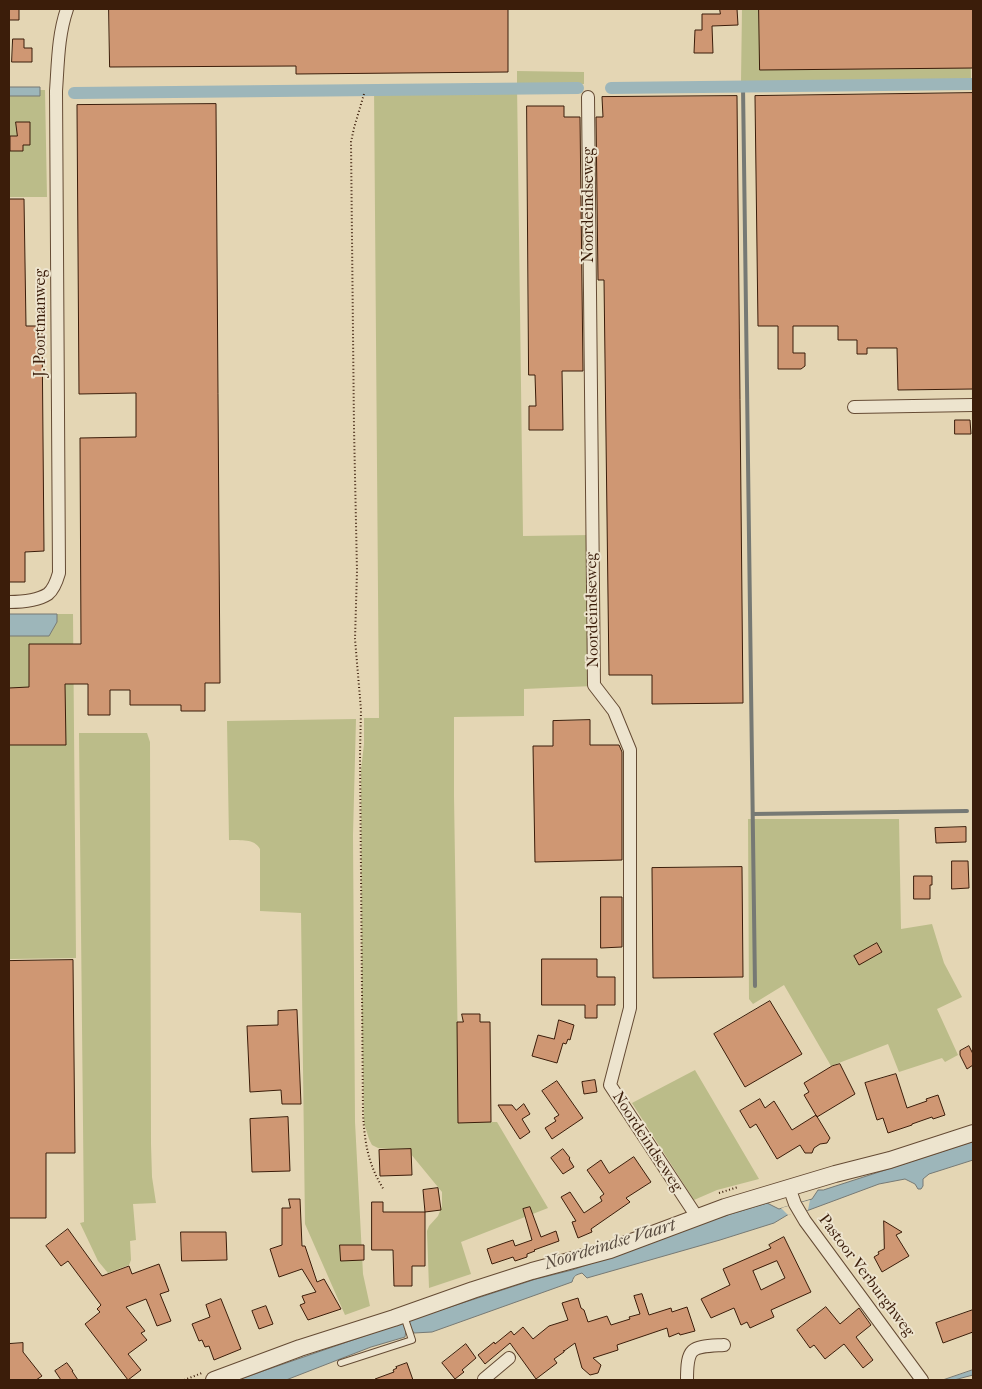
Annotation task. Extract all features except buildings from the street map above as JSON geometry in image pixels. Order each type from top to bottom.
[{"type":"street","name":"J. Poortmanweg","points":[[9,602],[36,599],[48,594],[55,585],[59,573],[56,90],[58,50],[67,9]]},
{"type":"street","name":"Noordeindseweg","points":[[588,97],[594,685],[614,711],[630,750],[630,1008],[610,1085],[693,1212]]},
{"type":"street","points":[[854,407],[973,405]]},
{"type":"street","points":[[214,1380],[300,1348],[406,1322],[532,1271],[610,1250],[693,1212],[725,1207],[789,1187],[890,1160],[973,1133]]},
{"type":"street","name":"Pastoor Verburghweg","points":[[789,1187],[797,1208],[922,1380]]},
{"type":"street","points":[[687,1380],[688,1357],[693,1350],[699,1346],[724,1345]]},
{"type":"street","points":[[484,1380],[509,1358]]},
{"type":"lane","points":[[341,1363],[412,1340],[406,1322]]},
{"type":"path","points":[[364,94],[351,142],[357,571],[355,639],[361,728],[363,1114],[369,1159],[384,1190]]},
{"type":"green space","points":[[742,9],[970,9],[971,80],[741,82]]},
{"type":"green space","points":[[517,71],[584,72],[584,84],[517,84]]},
{"type":"green space","points":[[517,84],[523,536],[591,535],[593,686],[524,689],[524,716],[454,717],[459,1122],[497,1122],[548,1208],[461,1242],[471,1274],[429,1288],[427,1231],[438,1216],[442,1206],[442,1192],[410,1153],[403,1150],[378,1148],[372,1145],[364,1123],[361,770],[364,718],[379,718],[374,86]]},
{"type":"green space","points":[[9,90],[45,90],[47,197],[9,197]]},
{"type":"green space","points":[[57,614],[73,614],[76,958],[9,959],[9,636],[49,636],[57,622]]},
{"type":"green space","points":[[356,719],[353,835],[355,1122],[363,1274],[370,1306],[345,1315],[305,1224],[301,913],[260,911],[260,849],[251,842],[229,840],[227,721]]},
{"type":"green space","points":[[79,733],[147,733],[150,742],[151,1144],[152,1177],[156,1203],[133,1204],[136,1240],[130,1241],[131,1260],[129,1265],[108,1273],[98,1261],[80,1223],[84,1222]]},
{"type":"green space","points":[[748,819],[899,819],[901,929],[932,924],[944,963],[962,997],[937,1009],[958,1055],[945,1062],[942,1058],[899,1072],[888,1044],[831,1066],[784,985],[753,1004],[749,999]]},
{"type":"green space","points":[[695,1070],[759,1179],[717,1190],[694,1200],[632,1103]]},
{"type":"water","points":[[9,87],[40,87],[40,96],[9,96]]},
{"type":"water","points":[[9,614],[57,614],[57,622],[49,636],[9,636]]},
{"type":"water","points":[[973,1142],[973,1160],[929,1174],[923,1179],[921,1189],[918,1189],[915,1184],[905,1179],[879,1184],[809,1210],[789,1214],[774,1223],[720,1240],[587,1278],[582,1273],[574,1277],[572,1282],[432,1332],[414,1333],[411,1328],[406,1330],[405,1337],[371,1347],[286,1380],[237,1380],[402,1323],[409,1323],[410,1320],[536,1279],[572,1270],[702,1223],[767,1203],[779,1209],[812,1199],[818,1190]]},
{"type":"water","points":[[973,1370],[973,1375],[954,1380],[943,1380]]},
{"type":"pier","points":[[810,1200],[808,1210],[788,1215],[781,1208]]},
{"type":"waterway","points":[[611,88],[973,84]]},
{"type":"waterway","points":[[743,86],[755,986]]},
{"type":"waterway","points":[[74,93],[578,88]]},
{"type":"waterway","points":[[753,814],[967,811]]},
{"type":"water label","name":"Noordeindse Vaart","points":[[610,1245]]}]
